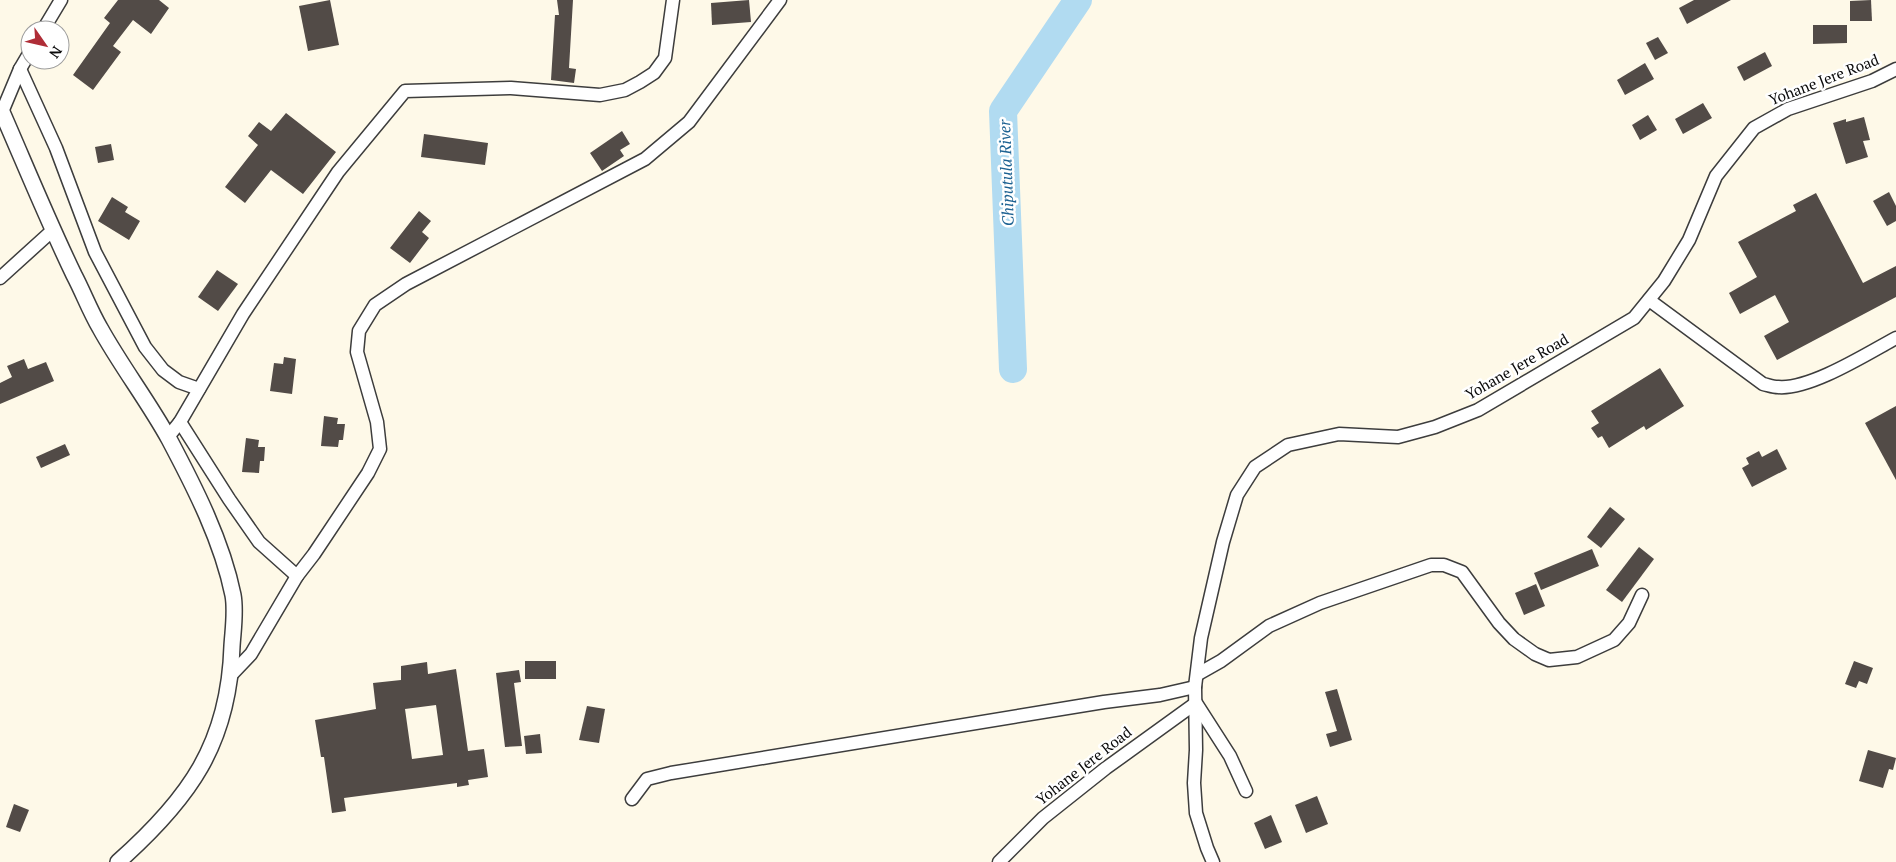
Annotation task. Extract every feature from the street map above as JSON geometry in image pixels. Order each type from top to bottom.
[{"type":"street","points":[[49,20],[61,0]]},
{"type":"street","points":[[168,437],[180,422],[243,314],[338,172],[405,91],[510,88],[600,95],[625,90],[654,73],[665,58],[673,0]]},
{"type":"street","points":[[231,675],[251,654],[297,576],[314,554],[368,473],[380,449],[377,422],[357,352],[359,331],[375,305],[406,284],[645,159],[689,122],[780,0]]},
{"type":"street","points":[[20,69],[1,112],[52,230],[99,327],[168,437],[212,526],[234,597],[231,675],[223,718],[205,761],[194,780],[162,820],[118,862]]},
{"type":"street","name":"Yohane Jere Road","points":[[1213,862],[1196,813],[1194,782],[1197,680],[1201,638],[1223,542],[1238,495],[1255,467],[1288,445],[1340,434],[1398,437],[1435,427],[1478,410],[1634,318],[1664,280],[1689,240],[1716,176],[1754,128],[1788,108],[1872,81],[1896,69]]},
{"type":"street","points":[[20,70],[56,148],[95,252],[145,347],[163,370],[179,382],[199,389]]},
{"type":"street","points":[[0,278],[52,230]]},
{"type":"street","points":[[1649,300],[1763,384],[1779,387],[1800,384],[1832,371],[1896,338]]},
{"type":"street","points":[[180,422],[258,542],[297,576]]},
{"type":"street","points":[[632,799],[647,779],[671,773],[1104,702],[1160,695],[1197,680],[1269,626],[1320,604],[1431,566],[1444,565],[1462,572],[1499,623],[1514,639],[1535,654],[1548,660],[1577,656],[1614,640],[1629,623],[1642,595]]},
{"type":"street","points":[[1196,703],[1230,756],[1246,791]]},
{"type":"street","name":"Yohane Jere Road","points":[[999,862],[1044,818],[1099,773],[1196,703]]},
{"type":"building","points":[[118,0],[159,0],[169,8],[151,34],[133,20],[113,46],[121,52],[93,90],[73,75],[110,23],[104,18]]},
{"type":"building","points":[[330,0],[339,45],[308,51],[299,6]]},
{"type":"building","points":[[557,0],[573,0],[569,68],[576,69],[574,83],[551,80],[555,15],[559,15]]},
{"type":"building","points":[[749,0],[751,22],[712,25],[711,3]]},
{"type":"building","points":[[1694,0],[1731,0],[1687,24],[1679,8]]},
{"type":"building","points":[[1871,0],[1872,21],[1850,21],[1850,1]]},
{"type":"building","points":[[1813,25],[1847,25],[1847,43],[1813,44]]},
{"type":"building","points":[[1658,37],[1668,53],[1655,60],[1646,43]]},
{"type":"building","points":[[1765,52],[1772,66],[1744,81],[1737,67]]},
{"type":"building","points":[[1645,63],[1654,79],[1625,95],[1617,80]]},
{"type":"building","points":[[1703,103],[1712,118],[1683,134],[1675,119]]},
{"type":"building","points":[[286,113],[336,152],[303,194],[271,170],[245,203],[225,187],[258,145],[248,136],[259,122],[271,131]]},
{"type":"building","points":[[1648,115],[1657,130],[1640,140],[1632,125]]},
{"type":"building","points":[[1864,117],[1870,140],[1863,141],[1868,157],[1846,164],[1833,123]]},
{"type":"building","points":[[622,131],[630,144],[620,150],[624,156],[602,171],[590,153]]},
{"type":"building","points":[[424,134],[488,143],[485,165],[421,157]]},
{"type":"building","points":[[111,144],[114,160],[98,163],[95,147]]},
{"type":"building","points":[[1889,192],[1896,206],[1896,221],[1887,226],[1873,201]]},
{"type":"building","points":[[1816,193],[1863,283],[1896,266],[1896,297],[1777,360],[1764,336],[1789,322],[1775,295],[1740,314],[1729,293],[1757,277],[1738,242],[1796,211],[1793,205]]},
{"type":"building","points":[[112,197],[128,207],[125,212],[140,221],[129,240],[98,221]]},
{"type":"building","points":[[419,211],[431,221],[422,232],[429,238],[410,263],[390,248]]},
{"type":"building","points":[[217,270],[238,284],[218,311],[198,297]]},
{"type":"building","points":[[284,357],[296,359],[292,394],[270,391],[274,363],[283,364]]},
{"type":"building","points":[[24,359],[28,369],[46,362],[54,381],[0,404],[0,383],[12,377],[7,366]]},
{"type":"building","points":[[1660,368],[1684,406],[1646,430],[1644,426],[1609,448],[1602,436],[1598,438],[1591,428],[1599,423],[1591,411]]},
{"type":"building","points":[[1896,406],[1896,480],[1865,423]]},
{"type":"building","points":[[324,416],[338,418],[337,424],[345,424],[343,440],[339,440],[338,447],[321,446]]},
{"type":"building","points":[[246,438],[259,440],[258,447],[265,447],[264,461],[260,461],[259,473],[242,472]]},
{"type":"building","points":[[65,444],[70,455],[41,468],[36,457]]},
{"type":"building","points":[[1777,449],[1787,469],[1752,487],[1742,468],[1749,464],[1746,458],[1759,451],[1762,457]]},
{"type":"building","points":[[1610,507],[1625,519],[1601,548],[1587,537]]},
{"type":"building","points":[[1639,547],[1654,559],[1622,602],[1606,590]]},
{"type":"building","points":[[1592,549],[1599,566],[1541,590],[1534,573]]},
{"type":"building","points":[[1536,584],[1545,606],[1524,615],[1515,593]]},
{"type":"building","points":[[525,661],[556,661],[556,679],[525,679]]},
{"type":"building","points":[[1854,661],[1873,668],[1867,684],[1859,681],[1856,688],[1845,684]]},
{"type":"building","points":[[427,662],[428,674],[456,669],[468,751],[484,749],[488,777],[468,780],[469,785],[457,787],[457,783],[344,798],[346,811],[332,813],[324,757],[321,757],[315,720],[376,709],[373,683],[401,680],[401,666]],"holes":[[[436,705],[443,755],[412,759],[405,709]]]},
{"type":"building","points":[[519,670],[521,682],[514,683],[522,746],[505,747],[496,673]]},
{"type":"building","points":[[1337,689],[1352,740],[1330,747],[1326,734],[1337,731],[1325,692]]},
{"type":"building","points":[[587,706],[605,709],[599,743],[579,740]]},
{"type":"building","points":[[540,734],[542,753],[526,754],[524,736]]},
{"type":"building","points":[[1868,750],[1896,758],[1893,770],[1889,769],[1883,788],[1859,781]]},
{"type":"building","points":[[1317,796],[1328,824],[1306,833],[1295,805]]},
{"type":"building","points":[[14,804],[29,810],[20,832],[6,827]]},
{"type":"building","points":[[1271,815],[1282,842],[1265,849],[1254,823]]},
{"type":"waterway","name":"Chiputula River","points":[[1013,369],[1003,111],[1078,0]]}]
